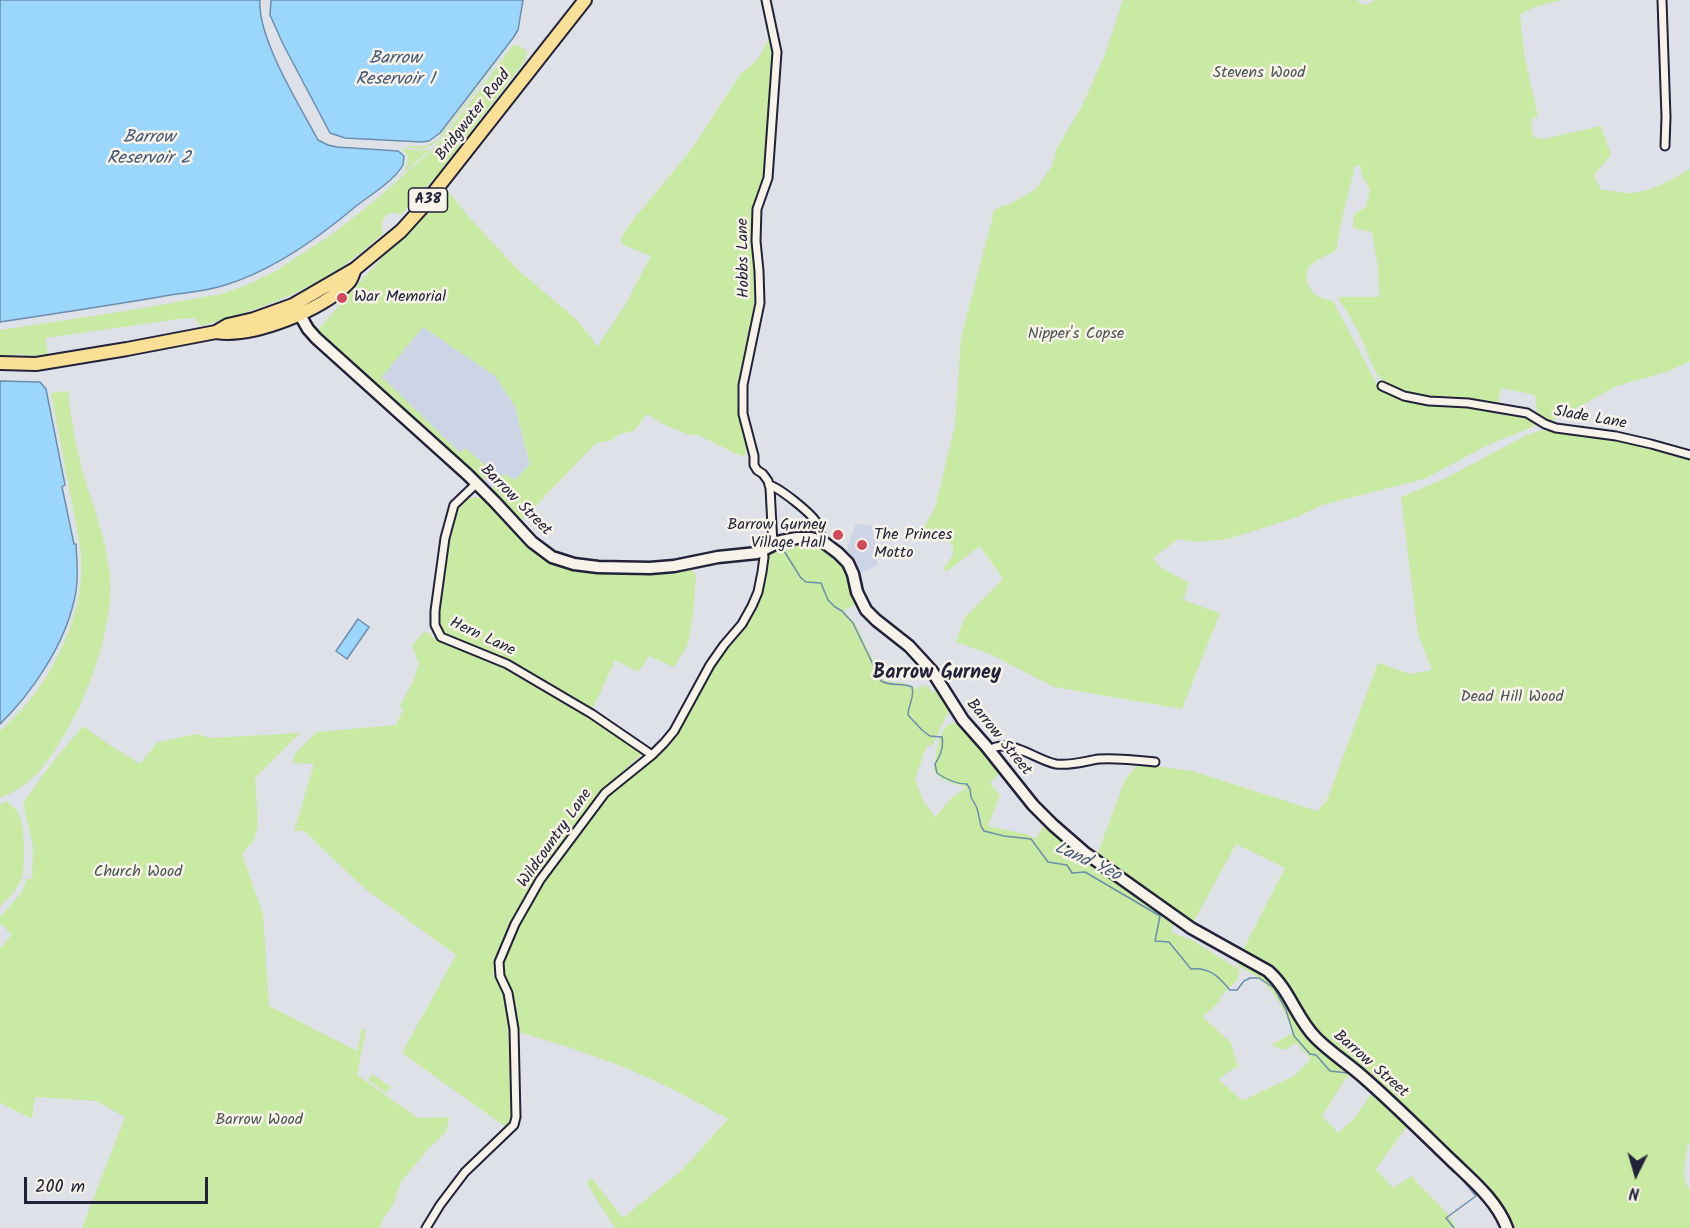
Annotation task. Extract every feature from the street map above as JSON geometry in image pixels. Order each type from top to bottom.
[{"type":"highway","name":"Bridgwater Road","points":[[0,363],[36,364],[216,332],[304,300],[350,272],[401,231],[420,210],[585,0]]},
{"type":"highway","name":"Bridgwater Road","points":[[216,332],[228,334],[264,327],[300,315],[327,299],[349,281],[350,272]]},
{"type":"highway","points":[[270,314],[278,307],[335,277],[350,272]]},
{"type":"highway","points":[[270,314],[291,310],[300,315],[304,300]]},
{"type":"main road","name":"Barrow Street","points":[[300,315],[316,338],[477,483],[532,542],[552,557],[574,564],[614,569],[663,568],[718,557],[756,553],[789,539],[805,537],[822,542],[838,553],[848,563],[854,574],[857,592],[866,610],[909,646],[932,670],[957,713],[1033,805],[1084,852],[1206,938],[1274,976],[1313,1035],[1367,1080],[1479,1188],[1501,1215],[1507,1228]]},
{"type":"street","name":"Hobbs Lane","points":[[766,0],[777,52],[768,178],[760,198],[757,218],[756,241],[760,303],[742,385],[742,398],[743,414],[754,456],[754,465],[769,485],[772,515],[768,548]]},
{"type":"street","points":[[1662,0],[1665,146]]},
{"type":"street","name":"Slade Lane","points":[[1382,386],[1404,396],[1429,401],[1468,403],[1527,413],[1556,428],[1633,440],[1690,455]]},
{"type":"street","name":"Hern Lane","points":[[477,483],[454,505],[445,538],[435,611],[435,625],[441,637],[507,664],[592,714],[652,755]]},
{"type":"street","points":[[769,485],[782,491],[816,522],[822,542]]},
{"type":"street","name":"Wildcountry Lane","points":[[426,1228],[465,1172],[514,1125],[516,1117],[514,1029],[508,993],[500,976],[499,962],[515,924],[540,880],[605,793],[652,755],[674,731],[710,665],[742,624],[752,606],[758,592],[764,557],[768,548]]},
{"type":"street","points":[[989,750],[1000,746],[1012,747],[1060,764],[1113,759],[1155,762]]},
{"type":"shaded area","points":[[423,326],[495,376],[515,406],[530,464],[515,480],[504,474],[491,490],[483,481],[491,470],[464,448],[460,453],[381,377]]},
{"type":"shaded area","name":"The Princes Motto","points":[[856,524],[872,526],[877,552],[877,565],[859,574],[846,551]]},
{"type":"green space","points":[[1123,0],[1358,0],[1359,3],[1366,5],[1376,0],[1561,0],[1534,7],[1520,15],[1525,59],[1538,116],[1531,119],[1533,137],[1543,139],[1601,126],[1611,155],[1594,175],[1601,190],[1635,193],[1660,186],[1690,169],[1690,361],[1669,371],[1617,386],[1550,422],[1537,412],[1535,395],[1501,388],[1497,407],[1453,403],[1403,392],[1390,386],[1377,374],[1357,328],[1337,297],[1379,297],[1378,267],[1372,232],[1353,228],[1354,214],[1366,207],[1370,190],[1363,179],[1360,165],[1355,166],[1336,251],[1311,265],[1306,278],[1315,294],[1333,301],[1379,388],[1391,394],[1527,415],[1535,421],[1535,426],[1488,445],[1424,479],[1322,505],[1297,517],[1228,539],[1198,542],[1178,539],[1153,558],[1160,567],[1189,583],[1183,600],[1220,613],[1182,709],[1054,687],[990,654],[956,642],[964,618],[1003,579],[980,546],[946,572],[944,568],[953,555],[953,545],[923,529],[935,508],[955,425],[961,338],[994,211],[1036,189],[1052,166],[1057,148],[1081,108],[1104,57]]},
{"type":"green space","points":[[770,34],[774,57],[766,170],[753,213],[752,231],[757,282],[738,396],[746,454],[743,456],[737,454],[698,435],[689,435],[647,414],[634,431],[620,434],[609,441],[596,443],[522,520],[491,490],[504,474],[515,480],[530,464],[515,406],[495,376],[423,327],[382,377],[460,453],[465,448],[491,470],[483,481],[318,330],[446,188],[467,215],[518,270],[576,319],[597,347],[624,307],[651,256],[623,245],[621,238],[629,225],[691,150],[741,73],[759,56]]},
{"type":"green space","points":[[513,45],[527,51],[525,61],[439,173],[401,215],[392,213],[385,216],[382,223],[383,233],[341,267],[320,280],[298,292],[252,310],[201,326],[194,318],[179,319],[45,338],[48,355],[0,356],[0,330],[221,294],[274,272],[334,233],[378,198],[435,147]]},
{"type":"green space","points":[[506,50],[440,139],[431,146],[421,149],[404,146],[426,146],[438,139]]},
{"type":"green space","points":[[401,148],[417,151],[430,149],[404,173],[408,156]]},
{"type":"green space","points":[[68,391],[79,455],[103,538],[110,577],[105,634],[77,712],[48,761],[23,786],[0,798],[0,731],[35,693],[50,671],[72,623],[78,597],[81,571],[80,546],[51,393]]},
{"type":"green space","name":"Dead Hill Wood","points":[[1542,430],[1630,444],[1690,460],[1690,1143],[1688,1143],[1684,1174],[1690,1190],[1690,1228],[1512,1228],[1317,1033],[1285,981],[1243,950],[1285,868],[1236,844],[1193,923],[1097,855],[1125,780],[1138,764],[1192,771],[1317,811],[1327,800],[1378,663],[1411,674],[1432,670],[1418,634],[1401,497],[1444,479],[1527,435]]},
{"type":"green space","points":[[475,497],[491,503],[535,550],[601,571],[664,572],[689,566],[696,575],[693,615],[687,646],[674,667],[649,656],[638,672],[615,660],[591,712],[510,661],[442,633],[439,620],[451,531],[461,505]]},
{"type":"green space","points":[[789,542],[816,543],[842,560],[860,603],[844,611],[855,623],[882,679],[910,684],[917,690],[922,685],[925,688],[928,685],[933,693],[939,686],[950,707],[932,746],[927,745],[915,779],[923,801],[935,817],[952,798],[966,787],[942,779],[936,774],[934,768],[938,745],[945,728],[955,723],[961,724],[1001,772],[990,783],[1000,795],[988,826],[1029,835],[1036,839],[1045,823],[1174,920],[1173,933],[1192,940],[1240,971],[1237,980],[1219,998],[1221,1000],[1203,1017],[1231,1043],[1238,1066],[1218,1079],[1242,1101],[1294,1076],[1311,1059],[1296,1043],[1284,1050],[1271,1045],[1293,1033],[1272,992],[1258,978],[1237,965],[1238,961],[1264,973],[1273,980],[1291,1005],[1359,1078],[1357,1081],[1348,1075],[1322,1116],[1338,1133],[1353,1120],[1372,1093],[1407,1126],[1376,1169],[1393,1188],[1412,1176],[1447,1214],[1456,1228],[615,1228],[587,1184],[591,1177],[623,1218],[683,1169],[728,1119],[674,1090],[612,1062],[518,1032],[502,964],[517,924],[566,849],[616,787],[667,745],[678,731],[717,659],[744,625],[769,551]]},
{"type":"green space","points":[[425,631],[440,642],[504,665],[527,678],[533,685],[543,688],[627,740],[642,754],[600,794],[551,858],[526,896],[505,936],[493,976],[499,980],[505,994],[510,1025],[513,1116],[507,1128],[402,1053],[456,955],[364,888],[304,831],[294,831],[314,764],[293,763],[294,755],[316,732],[396,725],[403,710],[400,705],[412,684],[419,664],[412,645]]},
{"type":"green space","points":[[83,726],[140,764],[158,742],[197,734],[211,738],[300,733],[255,778],[258,826],[254,840],[242,854],[263,914],[269,1006],[357,1051],[362,1028],[366,1031],[357,1075],[418,1118],[449,1117],[446,1132],[428,1149],[401,1182],[393,1205],[383,1219],[380,1228],[82,1228],[125,1117],[96,1101],[35,1097],[32,1119],[0,1103],[0,948],[12,935],[0,923],[0,917],[21,893],[27,879],[32,879],[33,846],[23,803],[51,764]]},
{"type":"green space","points":[[6,801],[15,808],[20,816],[24,862],[20,881],[0,907],[0,805]]},
{"type":"green space","points":[[372,1074],[391,1087],[386,1093],[368,1080]]},
{"type":"water","name":"Barrow Reservoir 2","points":[[0,0],[260,0],[261,16],[272,52],[318,140],[337,147],[398,151],[404,156],[403,165],[388,182],[325,231],[276,263],[240,280],[207,290],[0,322]]},
{"type":"water","name":"Barrow Reservoir 1","points":[[271,0],[523,0],[518,30],[513,38],[440,133],[429,141],[422,142],[345,138],[330,133],[270,15]]},
{"type":"water","points":[[0,381],[40,382],[46,389],[65,485],[62,487],[74,544],[76,544],[77,572],[76,594],[55,651],[24,698],[0,724]]},
{"type":"water","points":[[358,619],[369,627],[347,659],[336,651]]},
{"type":"waterway","name":"Land Yeo","points":[[784,551],[801,578],[806,582],[821,583],[828,600],[853,623],[881,681],[912,687],[913,695],[908,715],[930,736],[942,737],[942,751],[935,764],[937,773],[952,781],[967,784],[984,831],[1031,839],[1048,862],[1067,865],[1072,873],[1085,872],[1160,916],[1155,941],[1169,942],[1191,969],[1209,971],[1230,990],[1237,990],[1244,981],[1250,978],[1259,978],[1274,988],[1286,1010],[1294,1036],[1310,1054],[1316,1055],[1330,1071],[1348,1073],[1368,1088]]},
{"type":"waterway","name":"Land Yeo","points":[[1454,1228],[1446,1218],[1476,1196],[1456,1172]]},
{"type":"place","name":"War Memorial","points":[[342,298]]},
{"type":"place","name":"Barrow Gurney Village Hall","points":[[838,535]]},
{"type":"place","name":"The Princes Motto","points":[[862,545]]},
{"type":"district","name":"Barrow Gurney","points":[[937,675]]},
{"type":"park label","name":"Stevens Wood","points":[[1259,74]]},
{"type":"park label","name":"Nipper's Copse","points":[[1076,335]]},
{"type":"park label","name":"Church Wood","points":[[138,873]]},
{"type":"park label","name":"Barrow Wood","points":[[259,1121]]}]
